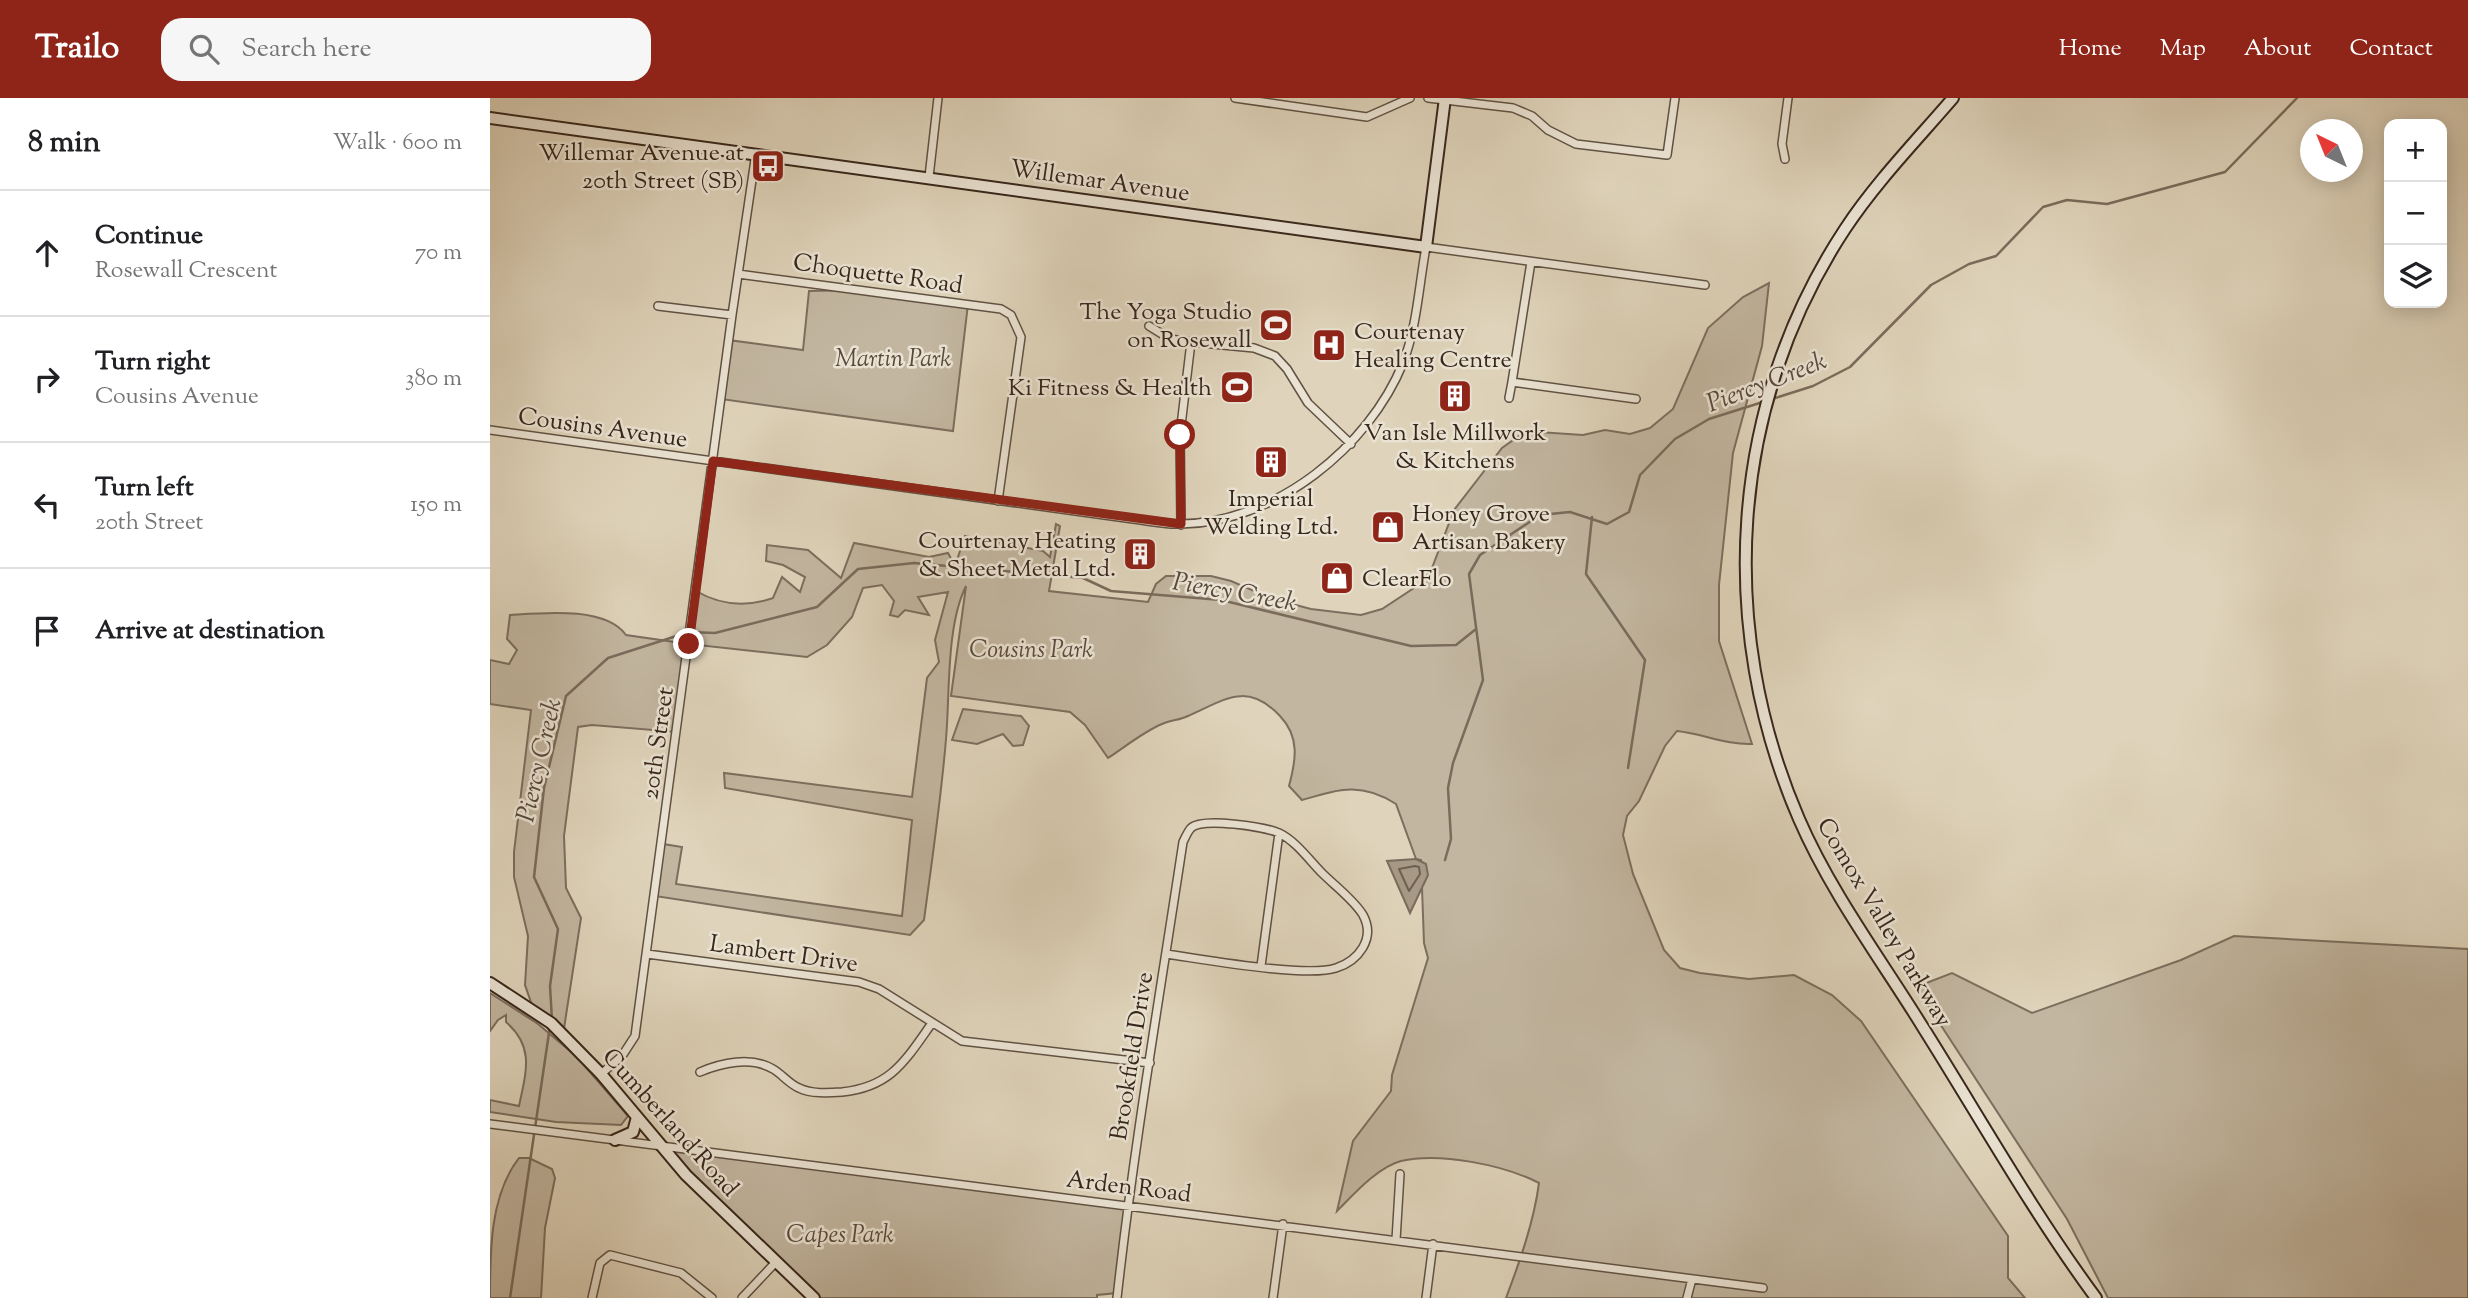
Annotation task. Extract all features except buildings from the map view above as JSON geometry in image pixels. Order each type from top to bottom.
[{"type":"street","points":[[929,177],[938,98]]},
{"type":"street","points":[[1235,98],[1367,117],[1410,98]]},
{"type":"street","points":[[1428,98],[1513,108],[1532,116],[1548,130],[1576,144],[1667,155],[1675,98]]},
{"type":"street","points":[[1785,159],[1783,144],[1788,98]]},
{"type":"street","name":"Comox Valley Parkway","points":[[1953,98],[1867,199],[1845,230],[1805,302],[1768,395],[1760,426],[1745,529],[1744,586],[1755,681],[1776,760],[1815,854],[2094,1298]]},
{"type":"street","points":[[1426,247],[1445,99]]},
{"type":"street","name":"Willemar Avenue","points":[[490,118],[1705,285]]},
{"type":"street","name":"20th Street","points":[[601,1074],[622,1056],[635,1036],[732,315],[757,153]]},
{"type":"street","name":"Cousins Avenue","points":[[490,430],[1181,524],[1243,512],[1275,498],[1320,472],[1351,444],[1374,418],[1404,360],[1426,247]]},
{"type":"street","points":[[1509,398],[1531,262]]},
{"type":"street","name":"Choquette Road","points":[[738,274],[1001,309],[1011,315],[1021,337],[998,500]]},
{"type":"street","points":[[658,306],[732,315]]},
{"type":"street","points":[[1149,326],[1170,339],[1254,348],[1275,356],[1287,369],[1308,404],[1351,444]]},
{"type":"street","points":[[1181,524],[1180,435],[1191,342]]},
{"type":"street","points":[[1512,382],[1636,399]]},
{"type":"street","name":"Brookfield Drive","points":[[1117,1298],[1128,1205],[1150,1063],[1166,954],[1183,842],[1190,828],[1201,823],[1232,824],[1279,833],[1352,903],[1363,916],[1368,932],[1365,946],[1354,960],[1334,969],[1303,970],[1166,954]]},
{"type":"street","points":[[1261,965],[1279,833]]},
{"type":"street","name":"Lambert Drive","points":[[647,954],[859,982],[879,989],[962,1041],[1150,1063]]},
{"type":"street","name":"Cumberland Road","points":[[490,983],[551,1023],[601,1074],[660,1146],[775,1263],[814,1298]]},
{"type":"street","points":[[700,1072],[727,1061],[770,1067],[798,1088],[827,1093],[862,1090],[883,1081],[901,1066],[932,1023]]},
{"type":"street","points":[[615,1140],[633,1132],[637,1117]]},
{"type":"street","name":"Arden Road","points":[[490,1124],[1283,1224],[1763,1288]]},
{"type":"street","points":[[1396,1240],[1400,1174]]},
{"type":"street","points":[[1273,1298],[1283,1224]]},
{"type":"street","points":[[1426,1298],[1433,1244]]},
{"type":"street","points":[[592,1298],[600,1263],[610,1255],[681,1273],[712,1298]]},
{"type":"street","points":[[742,1298],[775,1263]]},
{"type":"street","points":[[1687,1298],[1692,1279]]},
{"type":"green space","name":"Cousins Park","points":[[1769,283],[1762,346],[1733,453],[1719,585],[1719,641],[1752,744],[1733,743],[1677,731],[1665,746],[1639,801],[1627,816],[1623,835],[1633,874],[1664,950],[1680,968],[1749,979],[1794,975],[1832,995],[1861,1021],[2008,1236],[2008,1278],[2025,1298],[1506,1298],[1530,1226],[1539,1183],[1508,1171],[1453,1159],[1417,1159],[1392,1164],[1367,1182],[1337,1211],[1353,1141],[1391,1091],[1392,1075],[1428,958],[1424,943],[1421,860],[1416,859],[1396,804],[1361,790],[1339,791],[1302,800],[1289,786],[1295,758],[1291,732],[1268,705],[1245,696],[1224,700],[1162,724],[1108,758],[1085,725],[1070,712],[951,696],[966,586],[955,620],[952,640],[944,762],[924,920],[910,935],[655,896],[663,844],[682,847],[676,884],[902,916],[912,820],[725,788],[724,773],[912,797],[927,678],[939,662],[935,640],[948,592],[918,597],[929,615],[905,610],[898,617],[890,615],[894,601],[882,585],[863,588],[852,617],[827,645],[807,657],[689,644],[696,591],[724,602],[753,603],[773,598],[782,577],[800,592],[805,577],[783,565],[766,561],[767,545],[808,550],[841,578],[854,543],[929,557],[948,553],[955,566],[965,536],[1043,551],[1050,557],[1056,524],[1060,526],[1049,591],[1148,602],[1156,584],[1166,576],[1211,576],[1231,581],[1273,599],[1311,609],[1361,615],[1382,609],[1420,584],[1432,568],[1454,510],[1502,448],[1519,436],[1538,432],[1583,435],[1605,430],[1630,434],[1650,428],[1673,409],[1708,328],[1743,297]]},
{"type":"green space","name":"Martin Park","points":[[857,290],[968,304],[953,431],[721,399],[728,340],[803,350],[809,291]]},
{"type":"green space","points":[[510,615],[589,615],[604,619],[626,635],[689,644],[677,732],[592,725],[578,727],[564,836],[566,888],[581,918],[563,1035],[534,1011],[525,985],[528,936],[514,877],[514,852],[531,710],[490,704],[490,660],[509,664],[517,650],[507,639]]},
{"type":"green space","points":[[963,709],[1021,716],[1029,726],[1023,745],[1013,746],[1003,734],[977,744],[952,740]]},
{"type":"green space","points":[[2234,936],[2468,949],[2468,1298],[2108,1298],[2067,1219],[1916,987],[1952,973],[2032,1013],[2181,960]]},
{"type":"green space","points":[[490,993],[538,1024],[577,1057],[628,1116],[621,1125],[556,1122],[490,1112],[490,1100],[519,1106],[526,1061],[521,1041],[506,1022],[506,1015],[498,1020],[490,1031]]},
{"type":"green space","name":"Capes Park","points":[[660,1146],[1128,1205],[1117,1293],[1097,1295],[1097,1298],[814,1298]]},
{"type":"green space","points":[[519,1158],[529,1158],[552,1169],[555,1178],[545,1228],[541,1298],[490,1298],[490,1261],[497,1206],[509,1173]]},
{"type":"water","points":[[1416,859],[1426,864],[1428,875],[1410,913],[1387,861]]},
{"type":"waterway","name":"Piercy Creek","points":[[1772,399],[1813,386],[1850,367],[1931,285],[1969,264],[1996,256],[2043,207],[2067,200],[2107,204],[2225,172],[2297,98]]},
{"type":"waterway","name":"Piercy Creek","points":[[1445,860],[1451,839],[1448,788],[1453,763],[1483,680],[1469,574],[1480,555],[1540,515],[1570,512],[1607,524],[1629,512],[1640,475],[1675,439],[1709,419],[1766,401]]},
{"type":"waterway","points":[[1592,517],[1586,574],[1645,660],[1628,768]]},
{"type":"waterway","name":"Piercy Creek","points":[[552,1020],[550,986],[558,929],[534,877],[544,788],[566,696],[608,658],[689,632],[715,633],[817,607],[858,569],[914,563],[1083,578],[1111,591],[1221,600],[1411,646],[1456,645],[1476,629]]},
{"type":"waterway","name":"Piercy Creek","points":[[510,1298],[550,1026]]},
{"type":"place","name":"Willemar Avenue at 20th Street (SB)","points":[[768,166]]},
{"type":"place","name":"The Yoga Studio on Rosewall","points":[[1276,325]]},
{"type":"place","name":"Courtenay Healing Centre","points":[[1329,345]]},
{"type":"place","name":"Ki Fitness & Health","points":[[1237,387]]},
{"type":"place","name":"Van Isle Millwork & Kitchens","points":[[1455,396]]},
{"type":"place","name":"Imperial Welding Ltd.","points":[[1271,462]]},
{"type":"place","name":"Honey Grove Artisan Bakery","points":[[1388,527]]},
{"type":"place","name":"Courtenay Heating & Sheet Metal Ltd.","points":[[1140,554]]},
{"type":"place","name":"ClearFlo","points":[[1337,578]]},
{"type":"route","points":[[689,644],[713,461],[1181,524],[1180,435]]}]
